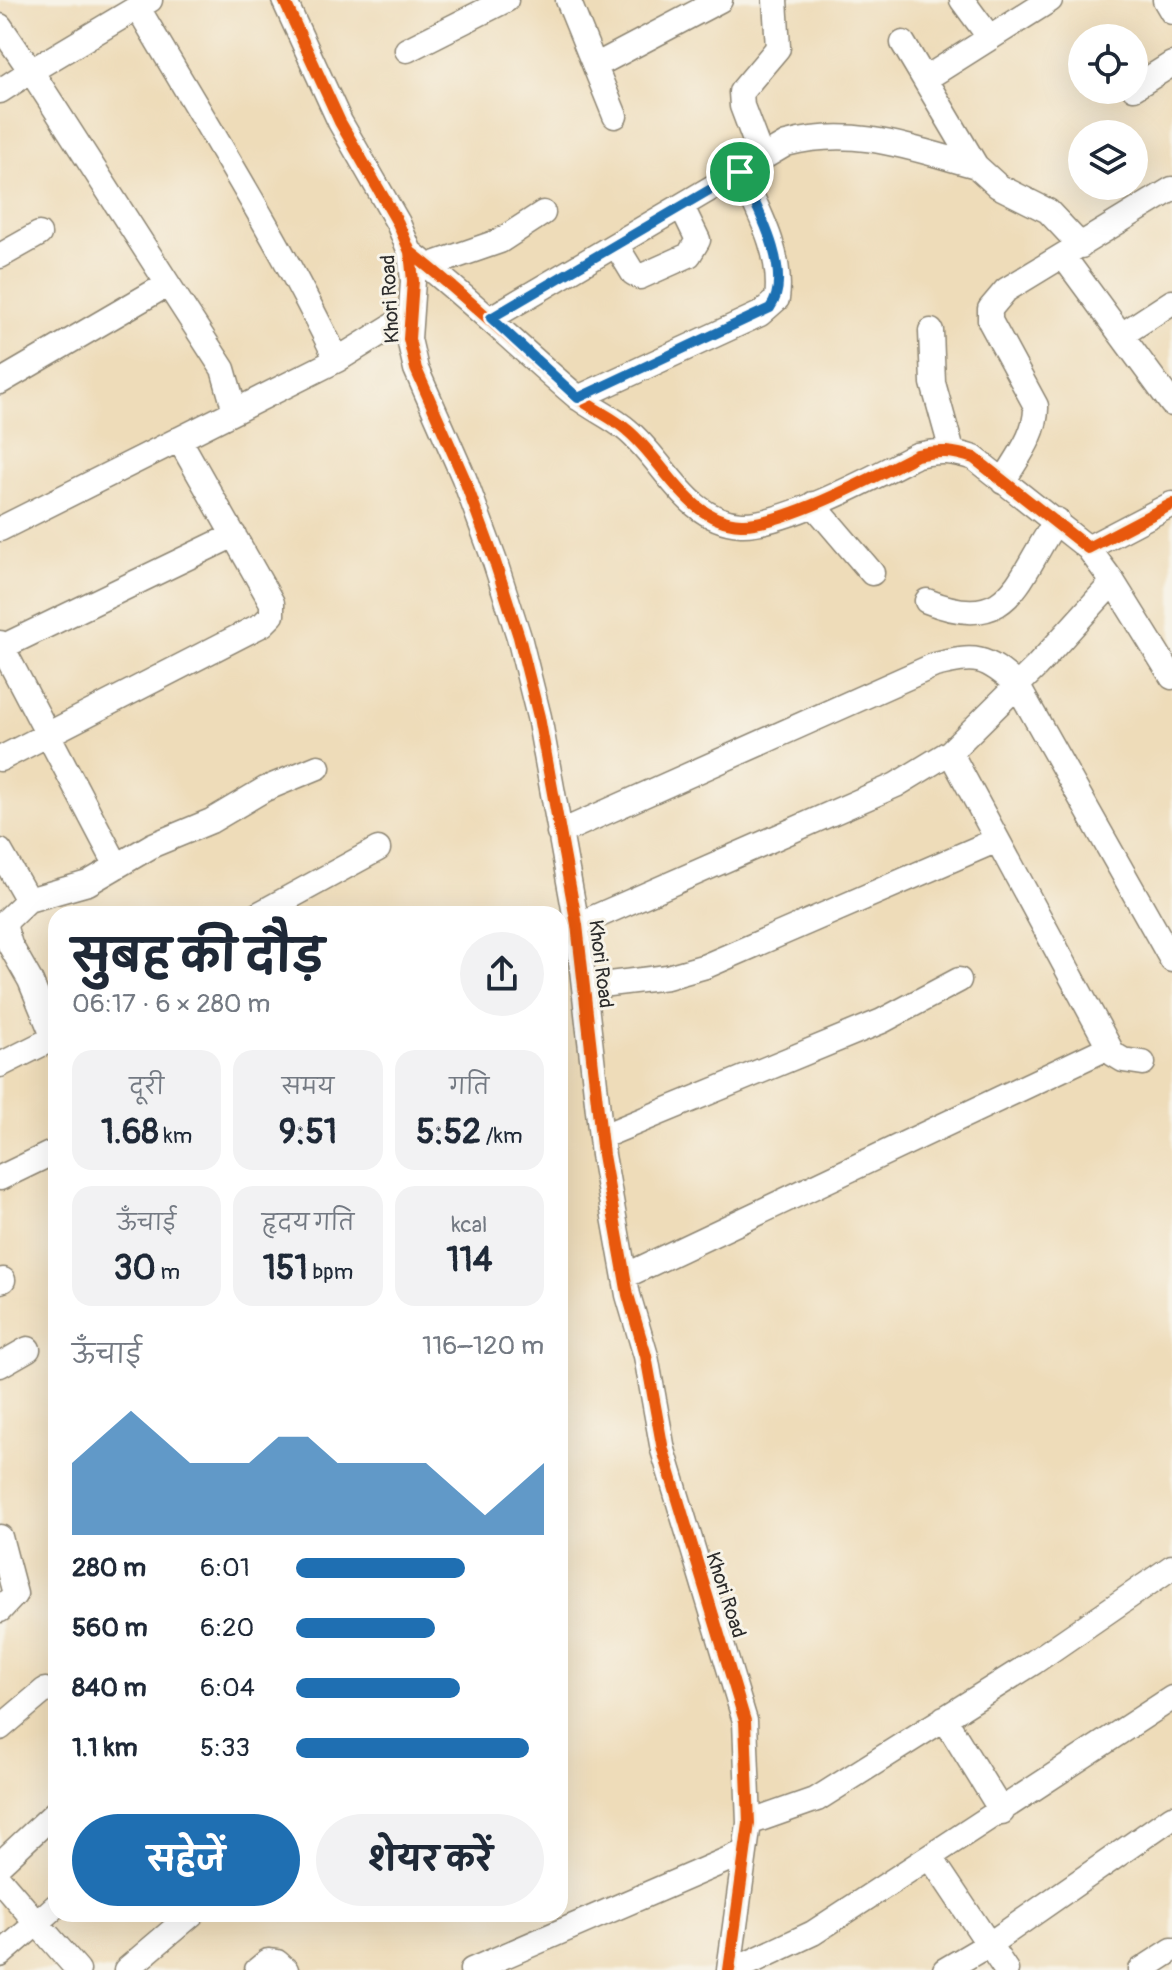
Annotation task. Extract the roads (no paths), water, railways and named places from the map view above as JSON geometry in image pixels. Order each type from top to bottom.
[{"type":"street","name":"Khori Road","points":[[284,0],[340,122],[419,259],[408,316],[416,369],[464,478],[519,637],[539,717],[559,833],[566,906]]},
{"type":"street","points":[[407,50],[506,0]]},
{"type":"street","points":[[568,0],[615,116]]},
{"type":"street","points":[[595,66],[720,0]]},
{"type":"street","points":[[762,159],[742,106],[741,92],[778,48],[775,0]]},
{"type":"street","points":[[962,0],[990,38]]},
{"type":"street","points":[[925,79],[1050,0]]},
{"type":"street","points":[[1165,0],[1172,12]]},
{"type":"street","points":[[0,91],[144,4],[337,360]]},
{"type":"street","points":[[0,26],[223,369],[235,411]]},
{"type":"street","points":[[903,43],[976,166],[998,186],[1048,211],[1123,334],[1172,404]]},
{"type":"street","points":[[1148,79],[1172,64]]},
{"type":"street","points":[[491,318],[786,144],[814,137],[851,135],[976,166]]},
{"type":"street","points":[[578,398],[760,314],[777,299],[772,247],[740,172]]},
{"type":"street","points":[[1003,482],[1037,419],[1036,406],[990,321],[990,309],[1006,290],[1172,189]]},
{"type":"street","points":[[616,245],[633,273],[640,277],[648,277],[689,255],[698,240],[682,207]]},
{"type":"street","points":[[419,259],[500,241],[543,213]]},
{"type":"street","points":[[0,256],[39,234]]},
{"type":"street","points":[[419,259],[491,318],[578,398],[628,430],[670,481],[713,519],[744,524],[813,504],[917,455],[952,451],[974,458],[1057,520],[1088,548],[1172,677]]},
{"type":"street","points":[[0,382],[168,284]]},
{"type":"street","points":[[1123,334],[1172,302]]},
{"type":"street","points":[[0,529],[337,360],[408,316]]},
{"type":"street","points":[[931,331],[933,383],[952,451]]},
{"type":"street","points":[[0,759],[263,624],[272,615],[272,603],[179,439]]},
{"type":"street","points":[[813,504],[872,573]]},
{"type":"street","points":[[1088,548],[1172,504]]},
{"type":"street","points":[[927,601],[960,614],[980,613],[1002,600],[1018,587],[1039,545],[1057,520]]},
{"type":"street","points":[[117,866],[1,646],[234,535]]},
{"type":"street","points":[[568,914],[896,785],[950,752],[1113,582]]},
{"type":"street","points":[[559,833],[935,665],[971,656],[1001,670],[1017,685],[1172,960]]},
{"type":"street","points":[[950,752],[1109,1047],[1123,1060],[1143,1063]]},
{"type":"street","points":[[48,1008],[5,948],[7,920],[28,900],[88,883],[153,845],[211,821],[265,789],[318,767]]},
{"type":"street","points":[[584,987],[667,977],[706,966],[997,840]]},
{"type":"street","points":[[274,906],[378,849]]},
{"type":"street","points":[[0,851],[28,900]]},
{"type":"street","name":"Khori Road","points":[[568,918],[584,987],[601,1137],[625,1276],[646,1356],[663,1450],[745,1721],[749,1823],[732,1970]]},
{"type":"street","points":[[601,1137],[882,1021],[959,980]]},
{"type":"street","points":[[0,1065],[48,1043]]},
{"type":"street","points":[[625,1276],[1109,1047]]},
{"type":"street","points":[[0,1178],[48,1155]]},
{"type":"street","points":[[0,1365],[28,1349]]},
{"type":"street","points":[[0,1537],[15,1594],[0,1610]]},
{"type":"street","points":[[749,1823],[817,1799],[1172,1567]]},
{"type":"street","points":[[0,1728],[45,1690]]},
{"type":"street","points":[[732,1970],[813,1933],[1172,1698]]},
{"type":"street","points":[[944,1718],[1002,1812]]},
{"type":"street","points":[[945,1970],[991,1943],[1172,1817]]},
{"type":"street","points":[[0,1864],[48,1819]]},
{"type":"street","points":[[472,1970],[745,1852]]},
{"type":"street","points":[[931,1858],[991,1943],[1006,1970]]},
{"type":"street","points":[[0,1880],[78,1970]]},
{"type":"street","points":[[0,1955],[48,1913]]},
{"type":"street","points":[[126,1970],[183,1922]]},
{"type":"street","points":[[1141,1970],[1172,1950]]},
{"type":"street","points":[[257,1970],[268,1961],[277,1962],[286,1970]]}]
